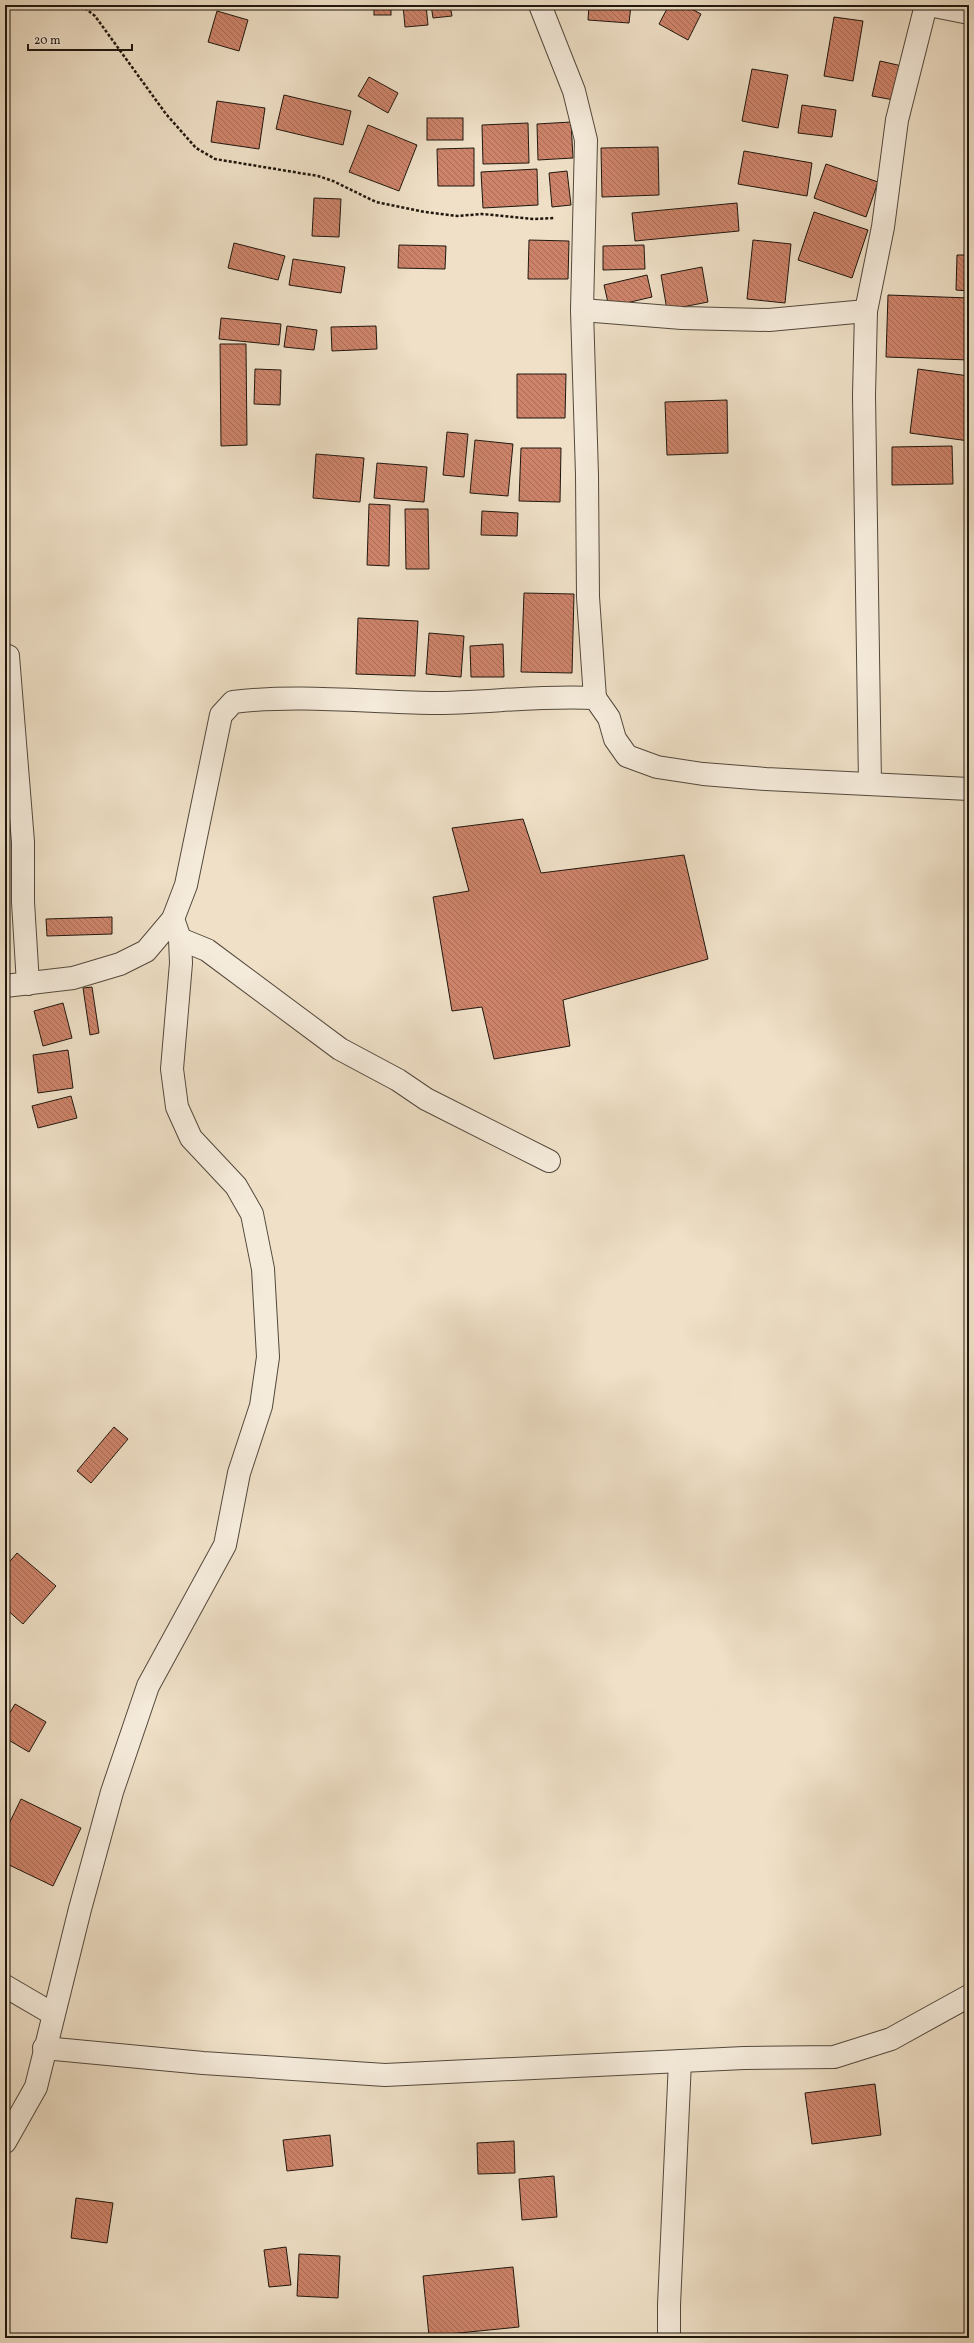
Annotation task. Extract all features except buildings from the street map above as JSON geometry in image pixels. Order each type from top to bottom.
[{"type":"street","points":[[540,5],[574,91],[586,140],[582,310],[587,475],[588,597],[595,698],[609,718],[615,739],[627,756],[656,767],[703,774],[766,780],[969,789]]},
{"type":"street","points":[[870,784],[864,395],[866,311],[882,227],[897,120],[926,5]]},
{"type":"street","points":[[929,5],[969,13]]},
{"type":"street","points":[[582,310],[682,318],[769,320],[866,311]]},
{"type":"street","points":[[8,656],[23,842],[23,902],[28,984]]},
{"type":"street","points":[[5,2142],[36,2087],[44,2048],[112,1792],[148,1686],[225,1545],[240,1473],[261,1406],[268,1357],[263,1269],[252,1214],[236,1186],[190,1138],[178,1108],[172,1069],[181,983],[176,929],[221,715],[234,702],[290,698],[433,703],[556,696],[595,698]]},
{"type":"street","points":[[5,986],[73,978],[120,964],[146,951],[176,929]]},
{"type":"street","points":[[176,929],[340,1049],[398,1080],[426,1099],[549,1161]]},
{"type":"street","points":[[5,1986],[53,2014]]},
{"type":"street","points":[[44,2048],[203,2062],[385,2075],[744,2058],[834,2058],[891,2039],[969,1996]]},
{"type":"street","points":[[669,2338],[669,2305],[680,2061]]},
{"type":"path","points":[[81,5],[95,16],[166,114],[196,148],[215,159],[318,176],[333,181],[376,202],[425,212],[457,216],[482,214],[534,219],[583,218]]}]
